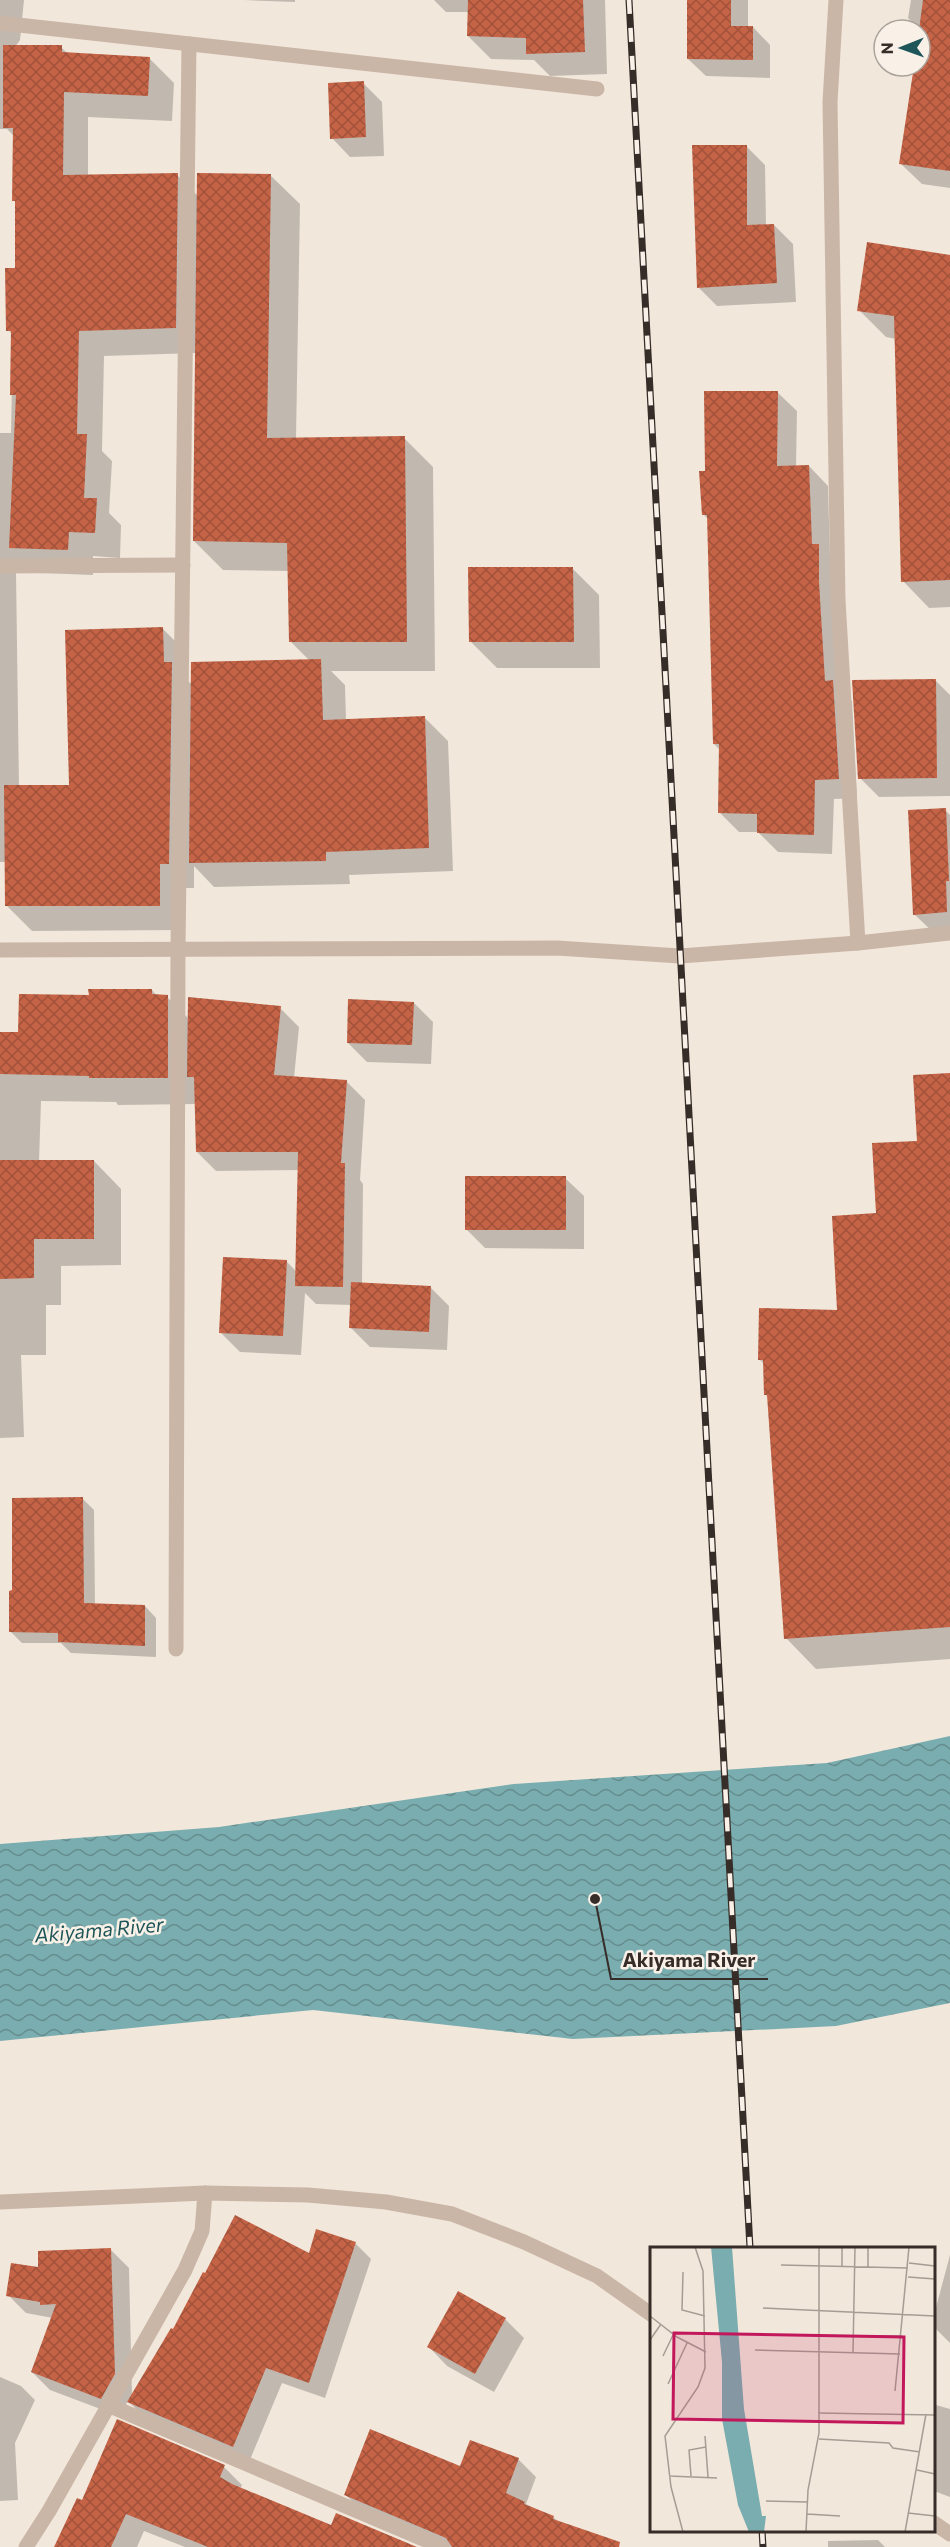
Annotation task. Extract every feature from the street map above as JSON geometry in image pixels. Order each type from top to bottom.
[{"type":"street","points":[[836,0],[830,102],[838,588],[858,943]]},
{"type":"street","points":[[0,23],[597,89]]},
{"type":"street","points":[[176,1649],[178,949],[189,44]]},
{"type":"street","points":[[0,566],[183,565]]},
{"type":"street","points":[[0,950],[557,948],[680,956],[858,943],[950,933]]},
{"type":"street","points":[[26,2547],[185,2270],[202,2231],[206,2193]]},
{"type":"street","points":[[0,2202],[206,2193],[308,2195],[386,2202],[452,2214],[524,2242],[597,2276],[650,2315]]},
{"type":"street","points":[[108,2405],[442,2547]]},
{"type":"street","points":[[935,2524],[950,2534]]},
{"type":"water","points":[[950,1736],[950,2003],[836,2026],[573,2039],[313,2010],[0,2041],[0,1844],[219,1827],[514,1784],[827,1763]]},
{"type":"building","points":[[468,0],[583,0],[585,52],[526,54],[526,38],[467,36]]},
{"type":"building","points":[[687,0],[731,0],[731,26],[753,26],[753,60],[687,59]]},
{"type":"building","points":[[923,0],[950,0],[950,171],[899,164],[912,78],[932,78],[932,18],[921,18]]},
{"type":"building","points":[[3,45],[62,45],[62,52],[150,57],[148,96],[64,92],[63,175],[178,173],[176,328],[79,331],[77,434],[87,434],[84,498],[97,498],[95,533],[69,532],[68,550],[9,548],[16,395],[10,395],[11,331],[6,331],[5,268],[15,268],[15,201],[12,201],[13,128],[3,128]]},
{"type":"building","points":[[364,81],[366,137],[330,139],[328,83]]},
{"type":"building","points":[[692,145],[747,145],[747,225],[774,224],[777,283],[697,288]]},
{"type":"building","points":[[197,173],[271,174],[267,438],[405,436],[407,642],[289,642],[287,543],[193,541]]},
{"type":"building","points":[[867,242],[950,255],[950,580],[901,582],[894,316],[857,311]]},
{"type":"building","points":[[704,391],[778,391],[777,466],[809,465],[812,544],[819,544],[825,681],[833,680],[839,779],[815,780],[814,835],[757,833],[757,814],[718,813],[719,744],[713,744],[707,515],[702,515],[699,471],[705,471]]},
{"type":"building","points":[[468,567],[573,567],[574,642],[469,642]]},
{"type":"building","points":[[163,627],[164,662],[172,662],[169,864],[160,864],[160,906],[5,906],[4,785],[69,785],[65,630]]},
{"type":"building","points":[[321,659],[323,720],[425,716],[429,848],[326,852],[326,861],[189,863],[191,662]]},
{"type":"building","points":[[936,679],[937,778],[858,779],[852,680]]},
{"type":"building","points":[[946,808],[949,881],[946,881],[947,912],[913,915],[908,810]]},
{"type":"building","points":[[88,989],[152,989],[152,994],[168,995],[168,1078],[89,1078],[89,1076],[0,1074],[0,1032],[18,1032],[19,994],[89,995]]},
{"type":"building","points":[[188,997],[281,1006],[274,1075],[347,1080],[341,1163],[345,1163],[343,1287],[295,1286],[298,1152],[196,1152],[194,1077],[187,1077]]},
{"type":"building","points":[[348,999],[414,1002],[412,1045],[347,1043]]},
{"type":"building","points":[[950,1073],[950,1627],[784,1639],[767,1395],[764,1395],[763,1360],[758,1360],[759,1308],[837,1310],[832,1216],[876,1213],[872,1143],[917,1141],[913,1075]]},
{"type":"building","points":[[0,1160],[94,1160],[94,1239],[34,1239],[34,1278],[0,1279]]},
{"type":"building","points":[[465,1176],[566,1176],[566,1230],[465,1230]]},
{"type":"building","points":[[223,1257],[287,1260],[283,1336],[219,1333]]},
{"type":"building","points":[[351,1282],[431,1286],[429,1332],[349,1328]]},
{"type":"building","points":[[83,1497],[84,1603],[145,1605],[145,1646],[58,1642],[58,1633],[9,1632],[9,1591],[12,1590],[12,1498]]},
{"type":"building","points":[[235,2215],[309,2253],[316,2229],[356,2242],[309,2383],[266,2368],[233,2447],[127,2402],[171,2328],[173,2329]]},
{"type":"building","points":[[111,2248],[115,2374],[101,2399],[31,2372],[56,2304],[40,2305],[40,2302],[6,2296],[11,2263],[38,2267],[38,2251]]},
{"type":"building","points":[[458,2291],[506,2318],[475,2374],[427,2347]]},
{"type":"building","points":[[117,2419],[225,2465],[220,2477],[232,2484],[331,2525],[336,2513],[417,2547],[208,2547],[126,2514],[111,2547],[54,2547],[77,2498],[82,2500]]},
{"type":"building","points":[[370,2429],[460,2466],[470,2440],[519,2458],[506,2493],[525,2502],[524,2504],[554,2516],[553,2519],[620,2542],[619,2547],[452,2547],[446,2538],[344,2495]]},
{"type":"railway","points":[[629,0],[750,2247]]},
{"type":"railway","points":[[762,2532],[763,2547]]},
{"type":"place","name":"Akiyama River","points":[[595,1899]]}]
